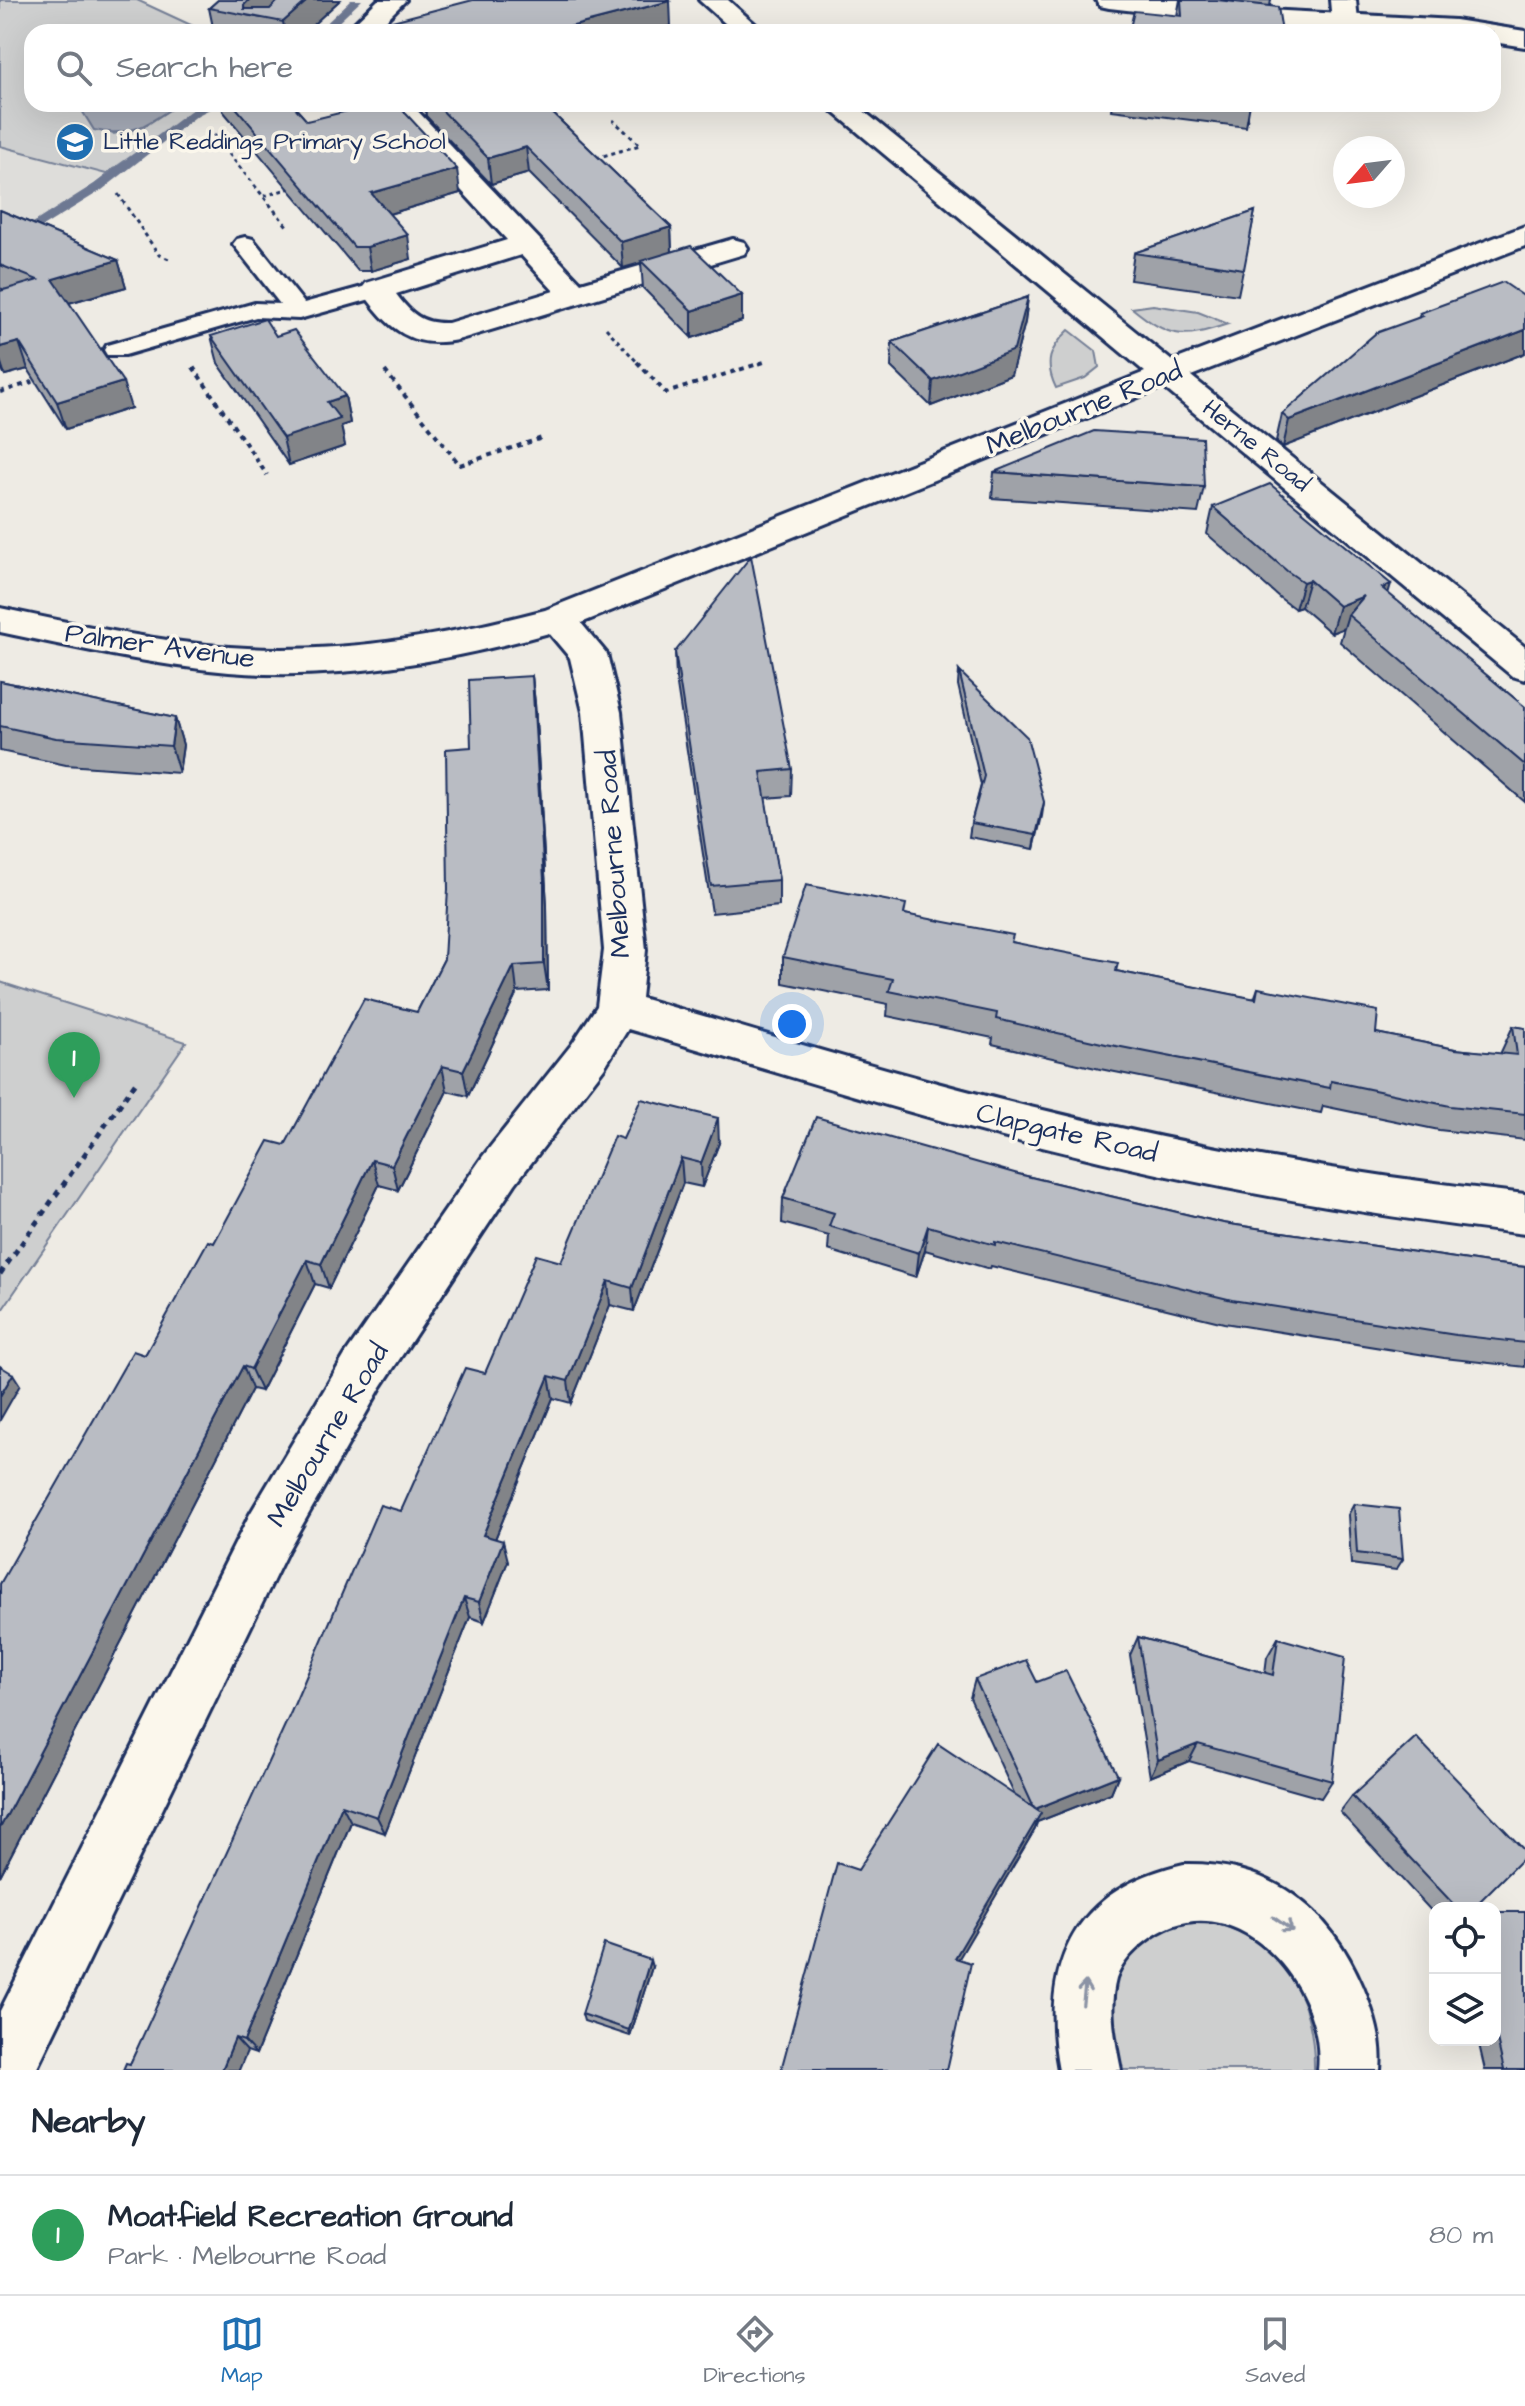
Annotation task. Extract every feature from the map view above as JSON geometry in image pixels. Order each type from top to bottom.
[{"type":"street","points":[[367,24],[393,0]]},
{"type":"street","points":[[712,0],[741,24]]},
{"type":"street","points":[[1109,0],[1253,17],[1344,11],[1429,24]]},
{"type":"street","points":[[1501,35],[1525,39]]},
{"type":"street","points":[[404,112],[576,296]]},
{"type":"street","name":"Herne Road","points":[[848,112],[1525,667]]},
{"type":"street","name":"Melbourne Road","points":[[3,2070],[269,1532],[363,1371],[499,1170],[588,1056],[618,1009],[625,950],[602,712],[588,654],[557,619],[1168,374],[1525,235]]},
{"type":"street","points":[[528,243],[377,290],[398,318],[413,330],[430,334],[450,332],[733,248]]},
{"type":"street","name":"Palmer Avenue","points":[[0,620],[186,655],[319,661],[373,657],[486,640],[557,619]]},
{"type":"street","name":"Clapgate Road","points":[[618,1009],[975,1112],[1151,1153],[1416,1203],[1525,1214]]},
{"type":"street","points":[[1090,2070],[1081,2026],[1086,1980],[1103,1940],[1133,1910],[1171,1894],[1212,1892],[1254,1905],[1293,1931],[1324,1970],[1344,2014],[1349,2070]]},
{"type":"lane","points":[[245,244],[299,312]]},
{"type":"lane","points":[[116,350],[255,310],[299,312],[377,290]]},
{"type":"path","points":[[596,158],[640,145],[613,120]]},
{"type":"path","points":[[214,135],[287,226]]},
{"type":"path","points":[[264,196],[307,184]]},
{"type":"path","points":[[118,194],[159,255],[169,259]]},
{"type":"path","points":[[576,296],[666,393],[764,362]]},
{"type":"path","points":[[188,360],[267,475]]},
{"type":"path","points":[[385,371],[460,465],[545,437]]},
{"type":"path","points":[[0,392],[54,376]]},
{"type":"path","points":[[0,1274],[138,1079]]},
{"type":"shaded area","name":"Little Reddings Primary School","points":[[0,0],[137,0],[189,24],[24,24],[24,112],[195,112],[0,249]]},
{"type":"shaded area","points":[[0,0],[137,0],[189,24],[24,24],[24,112],[86,112],[114,134],[145,126],[166,112],[195,112],[106,174],[0,146]]},
{"type":"shaded area","points":[[83,112],[165,112],[129,131],[94,130]]},
{"type":"shaded area","points":[[1153,305],[1198,312],[1228,324],[1187,334],[1167,331],[1132,308]]},
{"type":"shaded area","points":[[1069,330],[1096,351],[1099,367],[1085,378],[1056,388],[1050,371],[1050,357]]},
{"type":"shaded area","points":[[0,982],[186,1042],[0,1313]]},
{"type":"shaded area","points":[[1182,1923],[1215,1924],[1243,1934],[1263,1946],[1279,1962],[1302,2001],[1313,2046],[1314,2070],[1117,2070],[1112,1998],[1122,1963],[1155,1935]]},
{"type":"building","points":[[218,0],[249,0],[244,9],[270,9],[279,0],[308,0],[283,22],[209,8]]},
{"type":"building","points":[[473,0],[670,1],[581,24],[381,24]]},
{"type":"building","points":[[1181,0],[1217,0],[1278,7],[1281,24],[1131,24],[1134,11],[1182,16]]},
{"type":"building","points":[[240,112],[299,112],[307,121],[344,112],[404,112],[457,169],[371,193],[408,235],[367,247],[354,247]]},
{"type":"building","points":[[444,112],[551,112],[671,227],[621,242],[526,147],[488,158]]},
{"type":"building","points":[[0,210],[118,260],[53,279],[123,382],[57,402],[19,342],[0,347],[0,291],[38,280],[0,265]]},
{"type":"building","points":[[1255,211],[1244,269],[1134,253]]},
{"type":"building","points":[[691,246],[742,295],[692,311],[641,261]]},
{"type":"building","points":[[1503,282],[1525,297],[1525,330],[1289,420],[1282,414],[1376,333]]},
{"type":"building","points":[[1028,297],[1014,350],[933,381],[892,342]]},
{"type":"building","points":[[265,319],[276,336],[294,330],[345,396],[327,402],[340,419],[283,438],[211,336]]},
{"type":"building","points":[[1094,431],[1202,438],[1204,487],[994,472]]},
{"type":"building","points":[[1270,484],[1391,584],[1382,588],[1525,707],[1525,765],[1348,615],[1364,596],[1339,606],[1309,580],[1303,582],[1287,571],[1213,507]]},
{"type":"building","points":[[751,556],[792,769],[761,772],[779,880],[711,886],[675,652]]},
{"type":"building","points":[[959,671],[1027,737],[1044,802],[1036,835],[971,823],[984,776]]},
{"type":"building","points":[[532,676],[544,880],[544,964],[514,966],[463,1071],[442,1066],[392,1165],[372,1160],[321,1264],[307,1260],[251,1369],[243,1366],[0,1828],[0,1584],[133,1351],[145,1355],[208,1241],[214,1243],[269,1141],[285,1145],[364,999],[417,1012],[444,959],[448,889],[446,749],[471,747],[469,680]]},
{"type":"building","points":[[0,681],[175,718],[171,746],[56,738],[0,726]]},
{"type":"building","points":[[806,885],[906,904],[904,914],[1013,935],[1011,942],[1118,963],[1116,971],[1256,999],[1258,988],[1378,1011],[1376,1033],[1455,1049],[1517,1055],[1513,1026],[1525,1028],[1525,1114],[1450,1106],[1331,1081],[1330,1088],[1106,1044],[996,1019],[997,1013],[889,991],[893,979],[783,957]]},
{"type":"building","points":[[641,1099],[718,1118],[701,1163],[681,1158],[632,1288],[608,1281],[568,1381],[549,1376],[483,1535],[503,1541],[479,1602],[464,1598],[377,1817],[342,1805],[244,2041],[235,2038],[222,2070],[123,2070],[126,2063],[130,2064],[291,1712],[380,1505],[401,1511],[465,1368],[485,1373],[536,1255],[561,1262],[614,1136],[623,1139]]},
{"type":"building","points":[[816,1117],[1018,1174],[1223,1223],[1525,1267],[1525,1343],[1232,1300],[995,1242],[995,1245],[928,1226],[919,1253],[829,1226],[834,1213],[783,1198]]},
{"type":"building","points":[[0,1366],[13,1374],[0,1396]]},
{"type":"building","points":[[1354,1504],[1399,1509],[1403,1559],[1357,1553]]},
{"type":"building","points":[[1138,1637],[1273,1675],[1278,1638],[1345,1657],[1332,1781],[1198,1744],[1158,1760]]},
{"type":"building","points":[[1026,1660],[1037,1682],[1066,1671],[1118,1776],[1035,1809],[1041,1813],[955,1958],[971,1963],[947,2070],[781,2070],[837,1863],[858,1870],[938,1744],[1034,1808],[975,1679]]},
{"type":"building","points":[[1416,1737],[1525,1851],[1525,1856],[1479,1902],[1451,1902],[1352,1796]]},
{"type":"building","points":[[1501,1912],[1525,1912],[1525,2070],[1504,2070],[1498,2046],[1501,2046]]},
{"type":"building","points":[[604,1944],[650,1960],[629,2030],[582,2014]]},
{"type":"waterway","points":[[331,24],[357,0]]},
{"type":"waterway","points":[[0,249],[98,187],[196,112]]},
{"type":"place","name":"Little Reddings Primary School","points":[[75,142]]},
{"type":"place","name":"Moatfield Recreation Ground","points":[[74,1098]]}]
